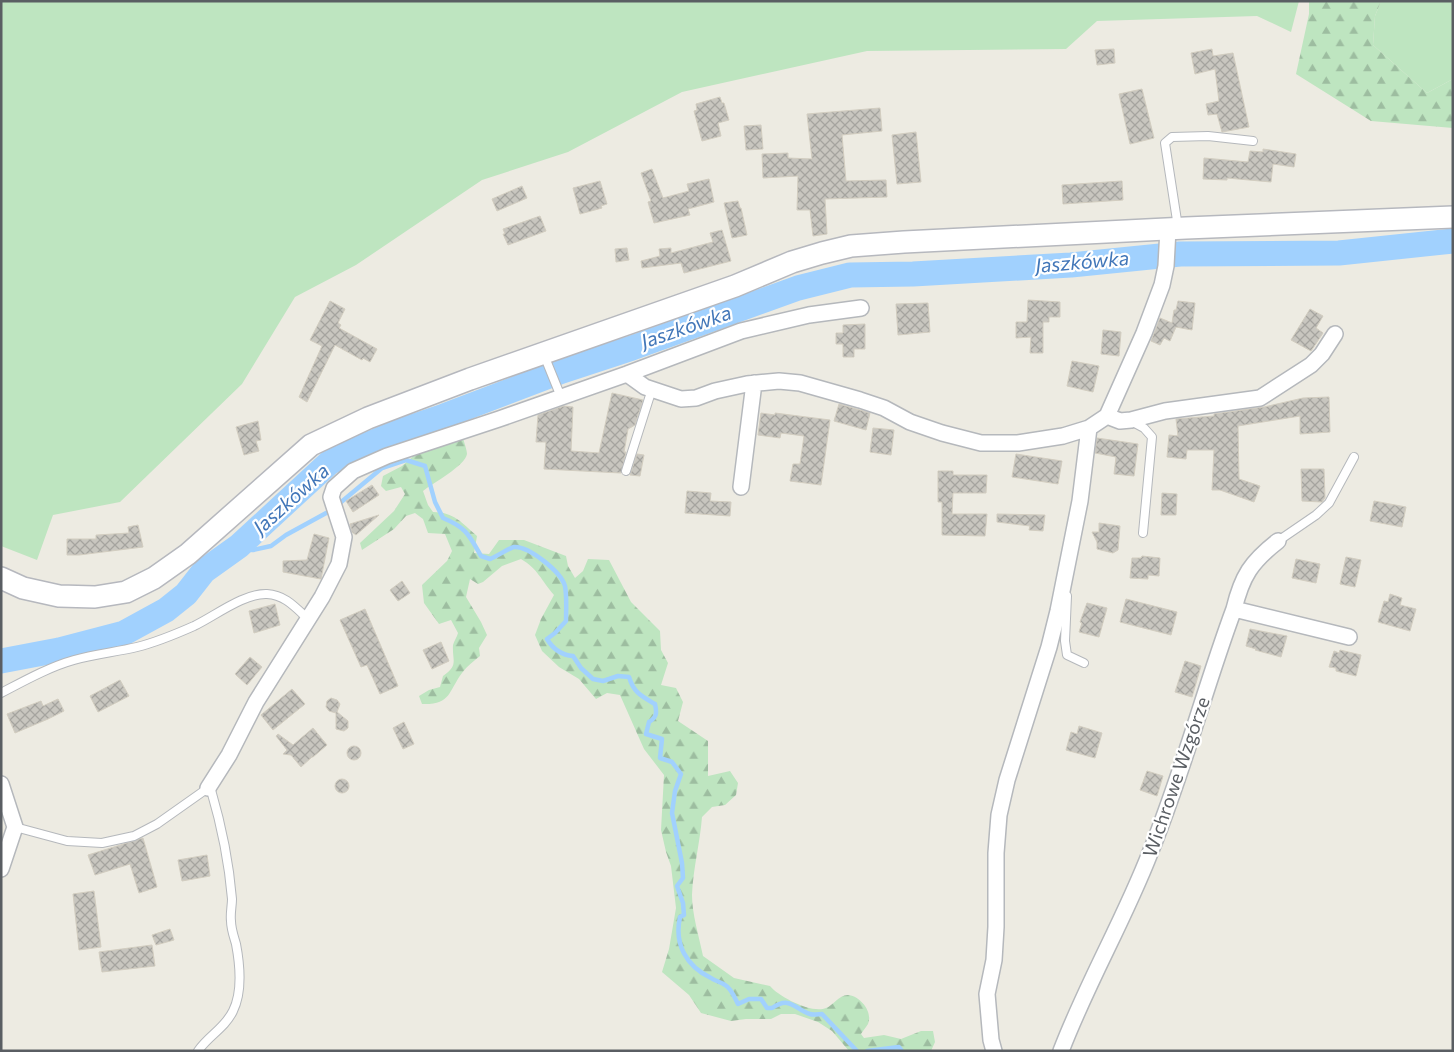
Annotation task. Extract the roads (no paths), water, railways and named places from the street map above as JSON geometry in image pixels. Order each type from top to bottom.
[{"type":"street","points":[[1,578],[23,588],[59,596],[95,597],[126,592],[154,578],[188,554],[310,445],[368,418],[470,379],[545,358],[735,286],[792,262],[851,246],[904,242],[1171,234],[1186,228],[1453,217]]},
{"type":"street","points":[[627,374],[652,389],[681,399],[696,398],[715,391],[779,381],[808,386],[884,408],[910,422],[942,433],[982,443],[1018,443],[1063,436],[1090,428],[1108,416],[1144,334],[1162,285],[1171,234]]},
{"type":"street","points":[[208,788],[229,755],[267,682],[322,597],[338,564],[344,537],[331,497],[334,488],[353,471],[387,456],[499,419],[558,391],[627,374],[741,331],[809,315],[860,308]]},
{"type":"street","points":[[1108,416],[1120,422],[1165,411],[1260,398],[1310,365],[1322,354],[1335,334]]},
{"type":"street","points":[[741,487],[754,384]]},
{"type":"street","points":[[994,1051],[991,1040],[987,994],[994,960],[996,852],[999,815],[1007,780],[1049,647],[1066,577],[1080,502],[1090,428]]},
{"type":"street","name":"Wichrowe Wzgórze","points":[[1061,1051],[1138,884],[1160,830],[1239,591],[1254,563],[1278,541]]},
{"type":"street","points":[[1234,609],[1349,637]]},
{"type":"street","points":[[1,784],[15,826],[1,869]]},
{"type":"lane","points":[[1171,234],[1165,143],[1172,138],[1208,136],[1253,141]]},
{"type":"lane","points":[[545,358],[558,391]]},
{"type":"lane","points":[[626,471],[652,389]]},
{"type":"lane","points":[[1131,420],[1144,428],[1152,437],[1143,532]]},
{"type":"lane","points":[[1278,541],[1316,515],[1329,503],[1354,457]]},
{"type":"lane","points":[[1066,577],[1065,641],[1067,655],[1084,664]]},
{"type":"lane","points":[[1,693],[72,660],[158,641],[195,626],[222,610],[252,596],[266,594],[284,597],[308,619]]},
{"type":"lane","points":[[15,826],[67,841],[102,843],[134,836],[171,814],[208,788],[211,790],[219,815],[225,848],[232,900],[231,922],[239,961],[240,980],[233,1012],[220,1030],[198,1051]]},
{"type":"waterway","name":"Jaszkówka","points":[[1,661],[59,650],[124,633],[166,610],[186,594],[204,571],[239,546],[329,463],[352,451],[400,431],[562,371],[632,348],[798,288],[850,275],[913,274],[1071,265],[1180,254],[1339,253],[1453,241]]},
{"type":"waterway","points":[[340,503],[382,468],[406,460],[425,466],[435,502],[443,518],[467,533],[481,556],[490,559],[514,547],[536,555],[551,567],[565,586],[566,621],[547,639],[558,651],[573,656],[581,668],[593,679],[603,681],[618,676],[629,677],[633,687],[639,694],[655,704],[656,714],[649,722],[646,734],[662,739],[660,758],[672,762],[681,774],[675,791],[672,813],[682,863],[683,878],[677,886],[683,903],[684,915],[680,917],[679,936],[684,953],[689,961],[702,973],[727,986],[738,1004],[749,999],[761,999],[767,1008],[788,1003],[810,1014],[822,1014],[857,1051]]},
{"type":"waterway","points":[[235,549],[253,550],[271,546],[286,535],[328,512]]},
{"type":"waterway","points":[[867,1051],[899,1047],[902,1051]]}]
